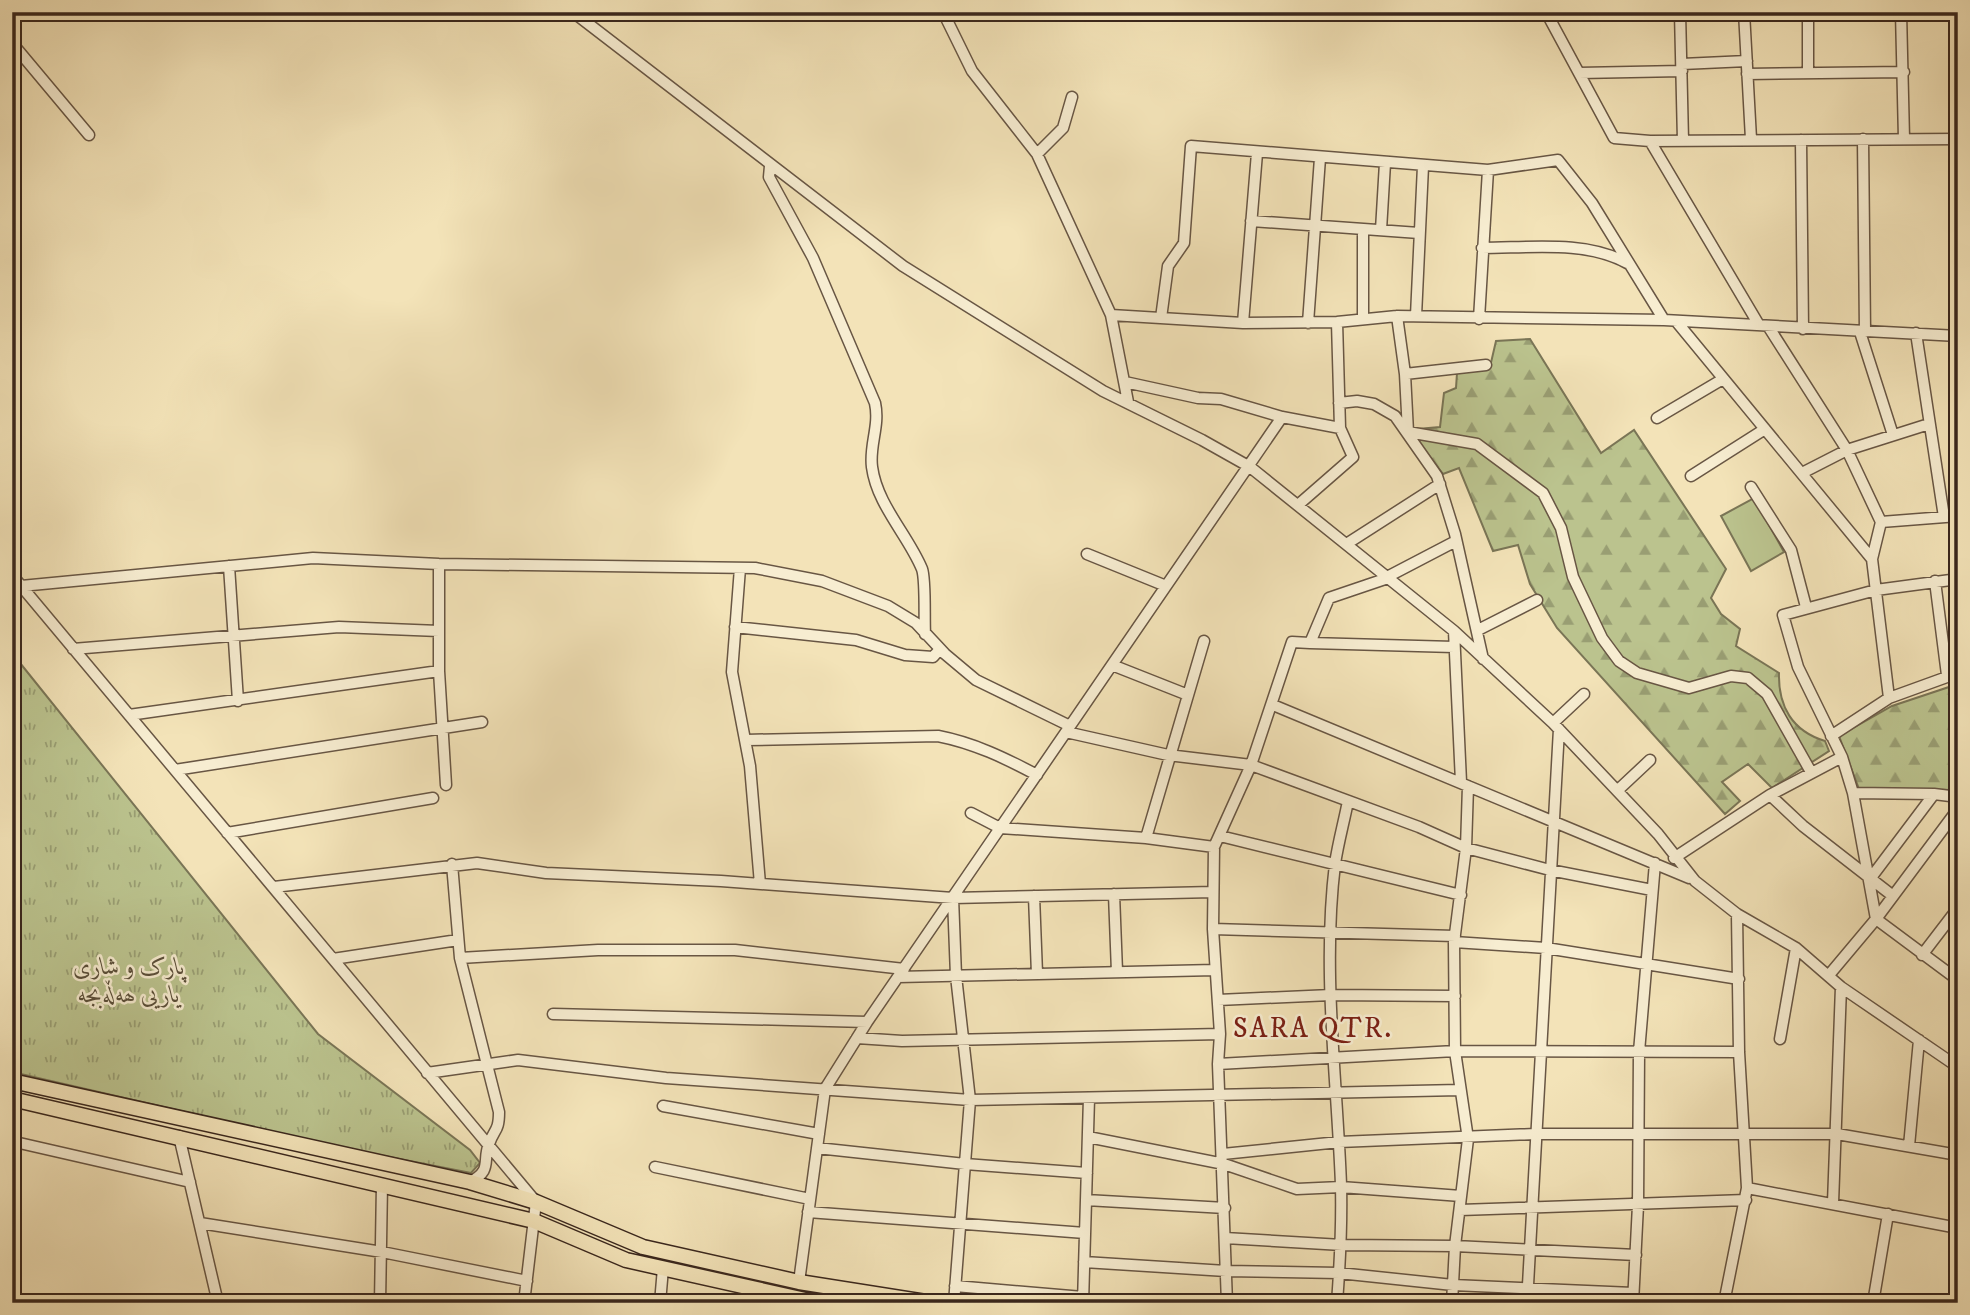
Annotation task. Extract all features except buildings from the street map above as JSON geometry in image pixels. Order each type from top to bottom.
[{"type":"main road","points":[[12,1082],[470,1182],[536,1202],[636,1245],[799,1282],[905,1301],[932,1303]]},
{"type":"main road","points":[[12,1099],[534,1221],[626,1260],[800,1301],[819,1303]]},
{"type":"main road","points":[[179,1136],[181,1118]]},
{"type":"street","points":[[573,12],[903,266],[1103,391],[1250,467],[1348,543],[1454,631],[1556,726],[1618,790],[1658,834],[1674,858],[1695,881],[1737,914],[1796,948],[1841,987],[1958,1067]]},
{"type":"street","points":[[943,12],[972,71],[1037,153],[1111,315],[1128,402]]},
{"type":"street","points":[[1546,12],[1614,138],[1650,141],[1958,139]]},
{"type":"street","points":[[1681,12],[1683,141]]},
{"type":"street","points":[[1744,12],[1751,139]]},
{"type":"street","points":[[1808,12],[1808,73]]},
{"type":"street","points":[[1901,12],[1904,139]]},
{"type":"street","points":[[12,43],[89,135]]},
{"type":"street","points":[[1579,73],[1746,61]]},
{"type":"street","points":[[1747,75],[1904,72]]},
{"type":"street","points":[[1037,153],[1063,128],[1072,97]]},
{"type":"street","points":[[1863,139],[1863,332],[1893,435]]},
{"type":"street","points":[[1801,140],[1803,329]]},
{"type":"street","points":[[1650,141],[1763,326],[1847,450],[1881,522],[1872,559],[1889,698]]},
{"type":"street","points":[[1161,318],[1168,266],[1184,243],[1191,146],[1488,170],[1558,160],[1592,203],[1664,320]]},
{"type":"street","points":[[1243,323],[1257,153]]},
{"type":"street","points":[[1308,323],[1320,158]]},
{"type":"street","points":[[1381,230],[1385,163]]},
{"type":"street","points":[[770,166],[769,177],[813,258],[875,403],[878,417],[871,466],[876,486],[904,531],[924,573],[925,634]]},
{"type":"street","points":[[1416,316],[1423,166]]},
{"type":"street","points":[[1479,319],[1488,170]]},
{"type":"street","points":[[1251,221],[1419,233]]},
{"type":"street","points":[[1363,229],[1363,320]]},
{"type":"street","points":[[1482,248],[1587,250],[1611,254],[1629,265]]},
{"type":"street","points":[[1111,315],[1243,323],[1337,322],[1397,316],[1664,320],[1958,336]]},
{"type":"street","points":[[1397,316],[1405,374],[1408,432]]},
{"type":"street","points":[[1676,321],[1872,559]]},
{"type":"street","points":[[1298,505],[1353,457],[1340,428],[1337,322]]},
{"type":"street","points":[[1916,333],[1944,517]]},
{"type":"street","points":[[1405,374],[1486,365]]},
{"type":"street","points":[[1657,418],[1723,379]]},
{"type":"street","points":[[1125,382],[1247,405],[1282,417],[1340,428]]},
{"type":"street","points":[[1339,403],[1357,401],[1374,404],[1395,416],[1440,484],[1483,659]]},
{"type":"street","points":[[799,1282],[825,1089],[867,1022],[1282,417]]},
{"type":"street","points":[[1802,473],[1847,450],[1929,424]]},
{"type":"street","points":[[1691,476],[1765,429]]},
{"type":"street","points":[[1408,432],[1476,444],[1543,493],[1561,528],[1573,577],[1602,638],[1619,661],[1637,673],[1689,688],[1731,676],[1748,678],[1767,694],[1811,772]]},
{"type":"street","points":[[1348,543],[1440,484]]},
{"type":"street","points":[[1751,487],[1791,550],[1806,607]]},
{"type":"street","points":[[1881,522],[1958,516]]},
{"type":"street","points":[[1310,643],[1329,598],[1388,578],[1456,541]]},
{"type":"street","points":[[1087,554],[1166,586]]},
{"type":"street","points":[[22,586],[313,558],[439,564],[740,568],[794,574],[846,589],[906,616],[976,680],[1068,729],[1168,755],[1251,765],[1419,827],[1466,848],[1550,870],[1652,890]]},
{"type":"street","points":[[439,564],[439,671],[446,785]]},
{"type":"street","points":[[229,566],[238,701]]},
{"type":"street","points":[[740,568],[732,672],[746,740],[760,884]]},
{"type":"street","points":[[12,575],[536,1202],[524,1303]]},
{"type":"street","points":[[1958,579],[1876,590],[1783,615],[1798,667],[1842,757],[1853,793],[1876,919],[1958,980]]},
{"type":"street","points":[[1831,736],[1889,698],[1952,674],[1935,581]]},
{"type":"street","points":[[1478,630],[1537,600]]},
{"type":"street","points":[[735,627],[856,640],[922,659],[933,657],[940,649]]},
{"type":"street","points":[[73,649],[234,634],[339,628],[439,631]]},
{"type":"street","points":[[1452,1303],[1455,1246],[1468,1139],[1455,1051],[1454,939],[1466,848],[1454,631]]},
{"type":"street","points":[[1146,838],[1168,755],[1204,641]]},
{"type":"street","points":[[1227,1303],[1224,1159],[1218,1064],[1220,1034],[1213,929],[1214,847],[1251,765],[1292,642],[1454,647]]},
{"type":"street","points":[[1112,665],[1188,695]]},
{"type":"street","points":[[129,715],[439,671]]},
{"type":"street","points":[[1527,1303],[1534,1208],[1535,1134],[1556,726],[1584,694]]},
{"type":"street","points":[[1273,705],[1695,881]]},
{"type":"street","points":[[175,770],[481,722]]},
{"type":"street","points":[[746,740],[938,736],[1001,756],[1037,775]]},
{"type":"street","points":[[1674,858],[1770,795],[1842,757]]},
{"type":"street","points":[[1618,790],[1650,760]]},
{"type":"street","points":[[1853,793],[1958,797]]},
{"type":"street","points":[[1870,879],[1934,794]]},
{"type":"street","points":[[1770,795],[1893,896]]},
{"type":"street","points":[[227,833],[433,798]]},
{"type":"street","points":[[1337,1303],[1342,1245],[1339,1142],[1334,1091],[1331,933],[1335,863],[1348,801]]},
{"type":"street","points":[[1829,975],[1876,919],[1958,809]]},
{"type":"street","points":[[971,813],[1000,828],[1146,838],[1214,847]]},
{"type":"street","points":[[1220,835],[1461,895]]},
{"type":"street","points":[[274,887],[477,863],[546,873],[760,884],[953,898],[1213,892]]},
{"type":"street","points":[[1084,1262],[1339,1273],[1453,1285],[1528,1287],[1633,1298],[1638,1205],[1639,1052],[1655,863]]},
{"type":"street","points":[[452,864],[460,958],[499,1112],[499,1129],[488,1145],[489,1156],[484,1171],[470,1182]]},
{"type":"street","points":[[1114,894],[1117,972]]},
{"type":"street","points":[[1034,896],[1037,974]]},
{"type":"street","points":[[953,898],[956,976],[970,1100],[954,1303]]},
{"type":"street","points":[[1922,955],[1957,909]]},
{"type":"street","points":[[1724,1303],[1747,1188],[1739,1052],[1737,914]]},
{"type":"street","points":[[1213,929],[1454,939],[1546,948],[1739,979]]},
{"type":"street","points":[[333,959],[458,940]]},
{"type":"street","points":[[1780,1039],[1796,948]]},
{"type":"street","points":[[460,958],[598,950],[735,950],[901,973],[956,976],[1215,970]]},
{"type":"street","points":[[1833,1203],[1841,987]]},
{"type":"street","points":[[1217,1000],[1331,995],[1455,996]]},
{"type":"street","points":[[553,1014],[867,1022]]},
{"type":"street","points":[[857,1038],[963,1040],[1220,1034]]},
{"type":"street","points":[[1909,1146],[1919,1040]]},
{"type":"street","points":[[1218,1064],[1455,1051],[1739,1052]]},
{"type":"street","points":[[427,1073],[518,1060],[666,1078],[970,1100],[1460,1090]]},
{"type":"street","points":[[955,1286],[1083,1300],[1089,1098]]},
{"type":"street","points":[[663,1106],[819,1134]]},
{"type":"street","points":[[1224,1159],[1339,1142],[1468,1139],[1535,1134],[1837,1134],[1958,1155]]},
{"type":"street","points":[[179,1136],[218,1303]]},
{"type":"street","points":[[1088,1137],[1224,1159],[1297,1189],[1341,1187],[1461,1196]]},
{"type":"street","points":[[15,1142],[190,1182]]},
{"type":"street","points":[[817,1148],[965,1164],[1087,1173]]},
{"type":"street","points":[[655,1167],[810,1199]]},
{"type":"street","points":[[380,1303],[382,1184]]},
{"type":"street","points":[[1747,1188],[1958,1228]]},
{"type":"street","points":[[1086,1200],[1225,1208]]},
{"type":"street","points":[[1460,1210],[1745,1200]]},
{"type":"street","points":[[808,1212],[1085,1233]]},
{"type":"street","points":[[1873,1303],[1888,1214]]},
{"type":"street","points":[[200,1223],[382,1252],[527,1281]]},
{"type":"street","points":[[1225,1238],[1342,1245],[1531,1248],[1636,1255]]},
{"type":"street","points":[[660,1303],[663,1268]]},
{"type":"green space","points":[[1530,339],[1601,453],[1634,430],[1726,569],[1711,598],[1721,614],[1740,629],[1736,646],[1779,673],[1781,696],[1789,716],[1804,731],[1825,741],[1829,751],[1772,788],[1748,764],[1722,782],[1740,801],[1725,814],[1557,628],[1530,584],[1518,545],[1493,551],[1459,468],[1443,474],[1419,442],[1418,429],[1440,427],[1444,393],[1456,388],[1457,373],[1490,367],[1496,341]]},
{"type":"green space","points":[[1754,498],[1784,552],[1751,571],[1721,516]]},
{"type":"green space","name":"پارک و شاری یاریی ھەڵەبجە","points":[[12,653],[318,1034],[470,1150],[480,1163],[471,1173],[328,1145],[12,1072]]},
{"type":"green space","points":[[1958,684],[1958,790],[1859,789],[1839,736],[1892,706]]},
{"type":"district","name":"SARA QTR.","points":[[1313,1028]]}]
